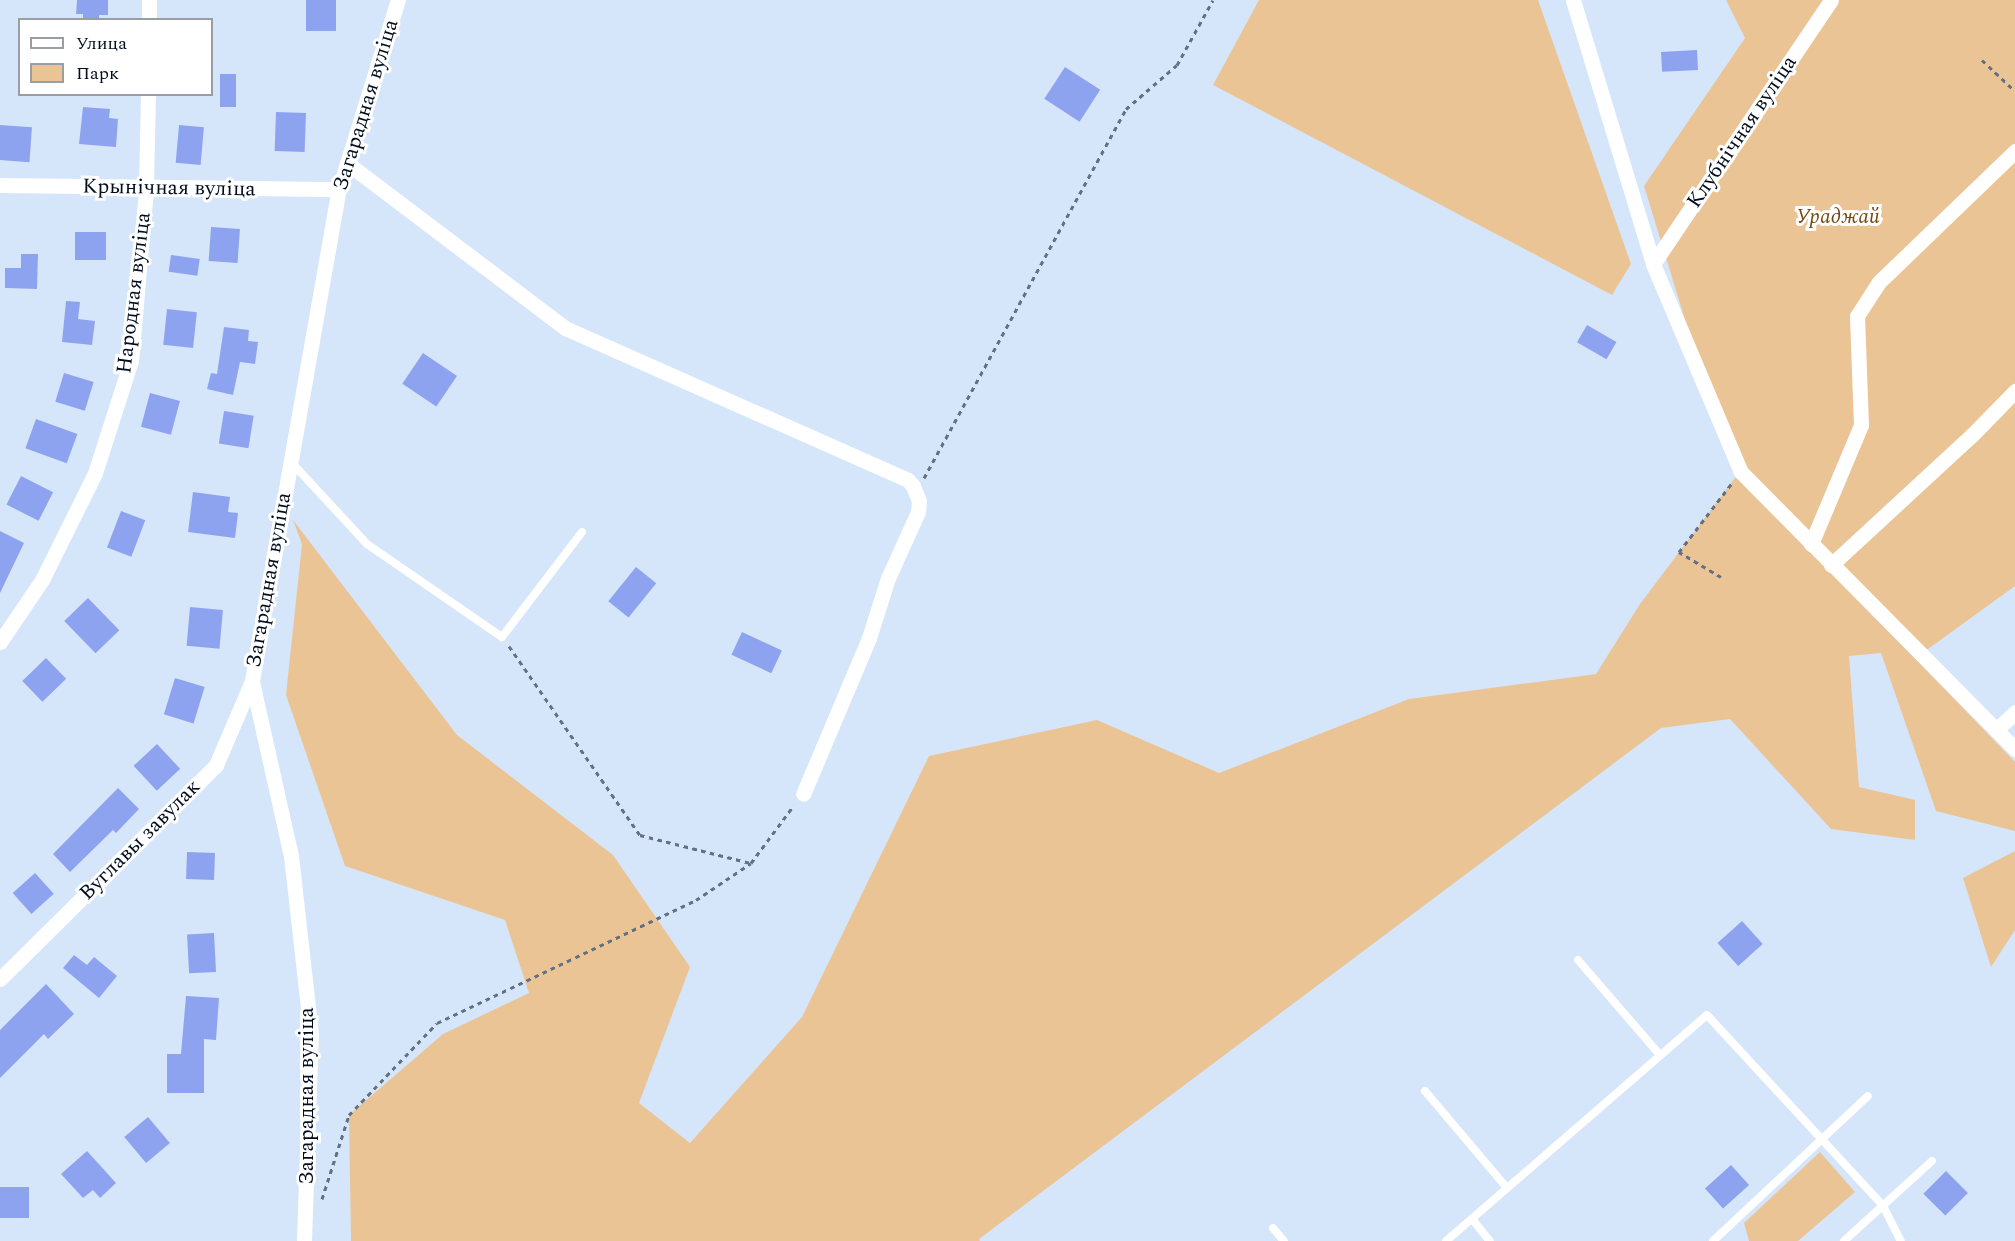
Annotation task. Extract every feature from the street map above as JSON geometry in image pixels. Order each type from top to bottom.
[{"type":"street","points":[[149,0],[149,18]]},
{"type":"street","name":"Загарадная вуліца","points":[[304,1241],[311,1034],[291,856],[252,681],[289,461],[339,189],[398,0]]},
{"type":"street","points":[[1573,0],[1653,264],[1741,472],[2015,749]]},
{"type":"street","name":"Клубнічная вуліца","points":[[1653,264],[1830,0]]},
{"type":"street","name":"Народная вуліца","points":[[0,642],[42,579],[95,473],[131,361],[146,189],[148,96]]},
{"type":"street","points":[[1811,544],[1861,425],[1857,316],[1879,282],[2015,152]]},
{"type":"street","points":[[347,163],[564,328],[908,480],[917,492],[918,512],[888,578],[869,638],[803,794]]},
{"type":"street","name":"Крынічная вуліца","points":[[0,185],[146,189],[339,189]]},
{"type":"street","points":[[1831,565],[1972,435],[2015,391]]},
{"type":"street","name":"Вуглавы завулак","points":[[0,979],[216,765],[252,681]]},
{"type":"street","points":[[1996,730],[2015,712]]},
{"type":"lane","points":[[289,461],[367,544],[502,637],[582,532]]},
{"type":"lane","points":[[1578,960],[1660,1055]]},
{"type":"lane","points":[[1446,1241],[1707,1015],[1882,1206],[1901,1241]]},
{"type":"lane","points":[[1425,1091],[1507,1188]]},
{"type":"lane","points":[[1713,1241],[1869,1096]]},
{"type":"lane","points":[[1844,1241],[1932,1161]]},
{"type":"lane","points":[[1472,1219],[1491,1241]]},
{"type":"lane","points":[[1273,1228],[1284,1241]]},
{"type":"path","points":[[917,492],[1126,109],[1177,65],[1214,0]]},
{"type":"path","points":[[1982,60],[2015,91]]},
{"type":"path","points":[[1721,578],[1679,552],[1741,472]]},
{"type":"path","points":[[502,637],[640,835],[751,863]]},
{"type":"path","points":[[319,1209],[349,1115],[437,1023],[696,900],[751,863],[803,794]]},
{"type":"green space","points":[[1259,0],[1538,0],[1631,264],[1612,295],[1213,85]]},
{"type":"green space","name":"Ураджай","points":[[1726,0],[2015,0],[2015,586],[1928,649],[1908,651],[2015,762],[2015,831],[1936,811],[1881,653],[1849,656],[1859,787],[1915,800],[1915,840],[1831,829],[1730,719],[1661,728],[979,1239],[980,1241],[351,1241],[349,1115],[443,1034],[529,993],[505,920],[345,866],[286,695],[302,544],[293,520],[457,735],[613,855],[690,967],[639,1103],[690,1143],[802,1017],[929,756],[1097,720],[1219,773],[1409,699],[1596,674],[1640,604],[1744,466],[1720,434],[1644,186],[1745,38]]},
{"type":"green space","points":[[2015,851],[2015,930],[1991,967],[1963,878]]},
{"type":"green space","points":[[1820,1152],[1855,1192],[1798,1241],[1749,1241],[1744,1223]]},
{"type":"building","points":[[77,0],[108,0],[108,15],[99,15],[99,18],[83,18],[83,14],[76,14]]},
{"type":"building","points":[[306,0],[336,0],[336,31],[306,31]]},
{"type":"building","points":[[1697,50],[1698,70],[1662,72],[1661,52]]},
{"type":"building","points":[[1065,67],[1100,90],[1080,122],[1044,99]]},
{"type":"building","points":[[220,74],[236,74],[236,107],[220,107]]},
{"type":"building","points":[[83,107],[110,109],[109,118],[118,119],[116,147],[79,144]]},
{"type":"building","points":[[276,112],[306,113],[305,152],[275,151]]},
{"type":"building","points":[[0,125],[32,127],[29,162],[0,160]]},
{"type":"building","points":[[179,125],[204,127],[201,165],[176,163]]},
{"type":"building","points":[[211,227],[240,229],[238,263],[209,261]]},
{"type":"building","points":[[75,232],[106,232],[106,260],[75,260]]},
{"type":"building","points":[[21,254],[38,254],[37,289],[5,288],[5,268],[21,268]]},
{"type":"building","points":[[171,255],[200,259],[197,276],[169,272]]},
{"type":"building","points":[[66,301],[80,302],[78,319],[95,321],[92,345],[62,342]]},
{"type":"building","points":[[167,309],[197,312],[193,348],[163,345]]},
{"type":"building","points":[[1587,325],[1616,342],[1606,359],[1577,342]]},
{"type":"building","points":[[224,327],[249,330],[248,341],[258,342],[255,364],[240,362],[233,395],[207,389],[211,373],[217,374]]},
{"type":"building","points":[[423,353],[457,376],[436,407],[402,384]]},
{"type":"building","points":[[64,373],[94,382],[85,411],[55,402]]},
{"type":"building","points":[[150,393],[180,401],[171,435],[141,427]]},
{"type":"building","points":[[224,411],[254,416],[248,448],[219,444]]},
{"type":"building","points":[[36,419],[77,434],[67,463],[25,448]]},
{"type":"building","points":[[21,476],[53,492],[39,521],[6,505]]},
{"type":"building","points":[[193,492],[230,497],[228,512],[238,513],[235,538],[188,532]]},
{"type":"building","points":[[121,511],[145,520],[131,557],[107,547]]},
{"type":"building","points":[[0,531],[24,543],[0,593]]},
{"type":"building","points":[[636,567],[656,583],[629,618],[608,601]]},
{"type":"building","points":[[88,598],[119,630],[96,653],[64,621]]},
{"type":"building","points":[[190,607],[223,610],[219,649],[187,646]]},
{"type":"building","points":[[742,632],[782,651],[771,673],[731,655]]},
{"type":"building","points":[[46,658],[66,679],[42,702],[22,681]]},
{"type":"building","points":[[175,678],[205,687],[194,723],[164,714]]},
{"type":"building","points":[[157,744],[180,769],[157,791],[134,766]]},
{"type":"building","points":[[118,788],[139,809],[116,833],[113,830],[70,872],[53,854]]},
{"type":"building","points":[[187,852],[215,853],[214,880],[186,879]]},
{"type":"building","points":[[35,873],[54,894],[31,914],[13,893]]},
{"type":"building","points":[[1742,921],[1763,944],[1738,966],[1717,943]]},
{"type":"building","points":[[214,933],[216,972],[189,973],[187,934]]},
{"type":"building","points":[[74,955],[87,965],[94,957],[117,976],[99,998],[63,968]]},
{"type":"building","points":[[46,984],[74,1014],[48,1039],[44,1034],[0,1078],[0,1030]]},
{"type":"building","points":[[186,996],[219,998],[216,1040],[204,1039],[204,1093],[167,1093],[167,1054],[181,1054]]},
{"type":"building","points":[[148,1117],[170,1143],[146,1163],[124,1137]]},
{"type":"building","points":[[87,1151],[116,1183],[100,1198],[93,1190],[83,1198],[61,1174]]},
{"type":"building","points":[[1731,1165],[1749,1185],[1723,1208],[1705,1188]]},
{"type":"building","points":[[1946,1171],[1968,1193],[1945,1216],[1923,1194]]},
{"type":"building","points":[[0,1187],[29,1187],[29,1218],[0,1218]]}]
